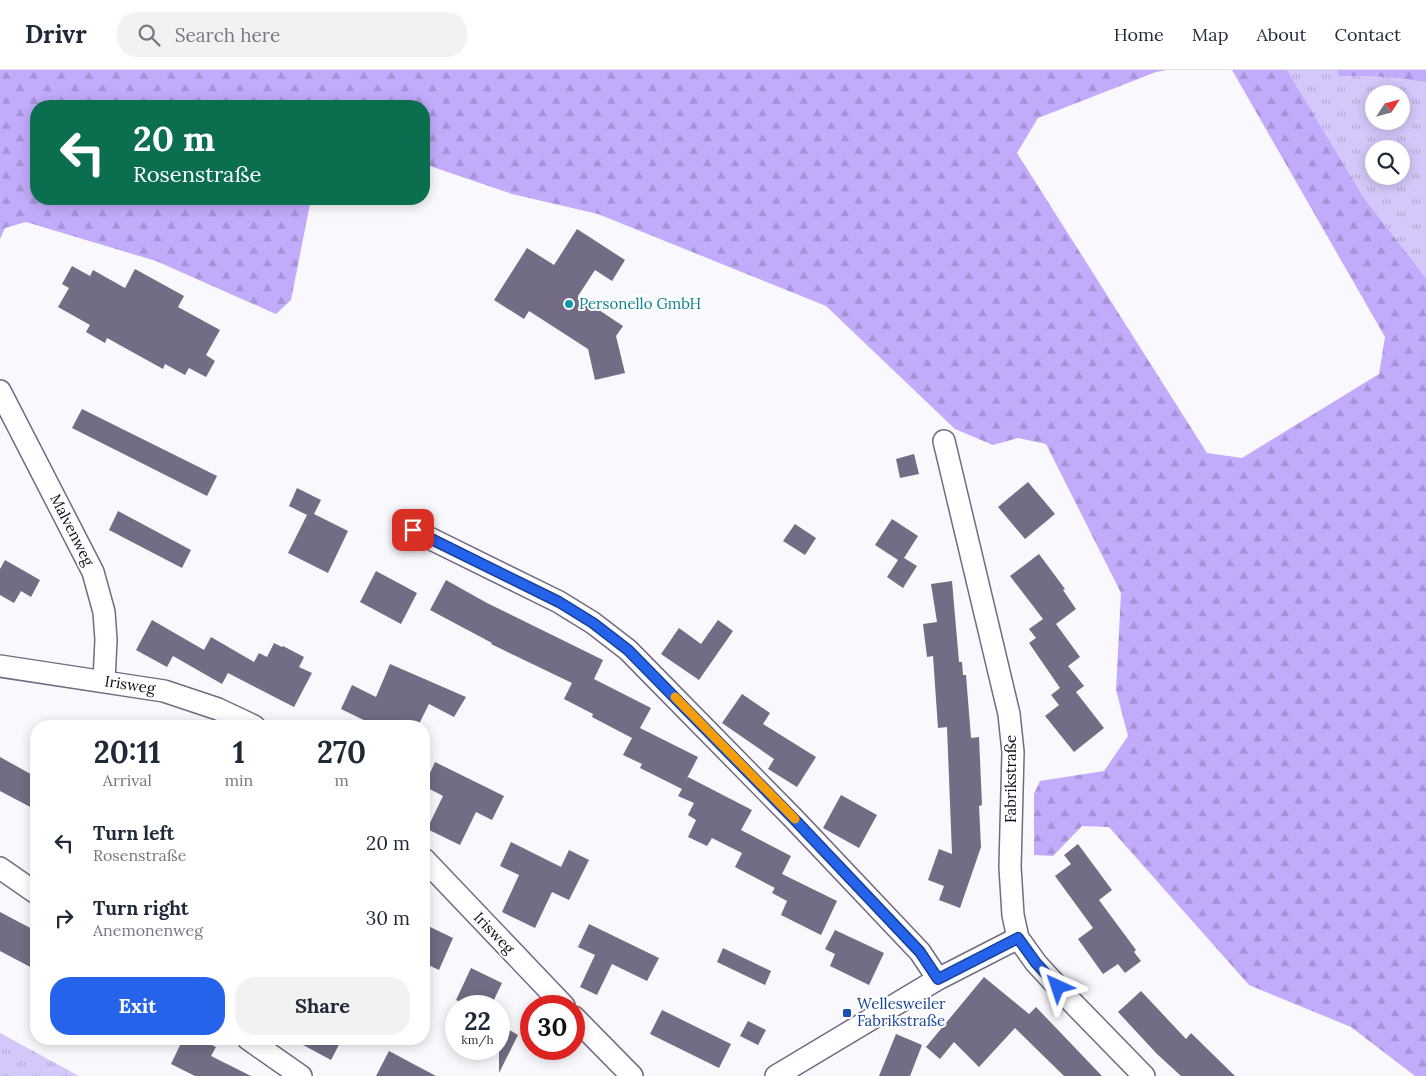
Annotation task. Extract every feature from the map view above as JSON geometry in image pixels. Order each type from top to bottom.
[{"type":"street","name":"Malvenweg","points":[[0,390],[93,572],[104,612],[106,640],[104,680]]},
{"type":"street","name":"Fabrikstraße","points":[[944,441],[1009,714],[1014,752],[1010,867],[1013,915],[1018,938],[1036,963],[1062,992],[1144,1076]]},
{"type":"street","points":[[413,530],[559,602],[593,623],[628,650],[795,820],[920,952],[938,979]]},
{"type":"street","name":"Irisweg","points":[[0,666],[104,680],[164,691],[218,709],[241,720]]},
{"type":"street","name":"Irisweg","points":[[430,865],[554,995]]},
{"type":"street","points":[[0,868],[30,889]]},
{"type":"street","points":[[784,1074],[938,979],[1018,938]]},
{"type":"street","points":[[585,1028],[632,1076]]},
{"type":"street","points":[[257,1045],[301,1076]]},
{"type":"green space","points":[[0,70],[1167,70],[1156,72],[1038,118],[1017,153],[1207,453],[1242,458],[1379,374],[1385,337],[1232,70],[1287,70],[1364,198],[1426,278],[1426,1076],[1415,1076],[1351,1027],[1249,985],[1109,827],[1082,826],[1053,856],[1034,855],[1034,794],[1040,781],[1104,771],[1128,736],[1116,690],[1121,593],[1046,444],[1018,438],[993,445],[955,429],[826,306],[598,214],[512,194],[430,166],[430,100],[30,100],[30,205],[310,205],[291,300],[276,314],[156,261],[26,222],[5,228],[0,239]]},
{"type":"green space","points":[[1287,70],[1337,70],[1338,76],[1388,77],[1426,82],[1426,278],[1364,198]]},
{"type":"green space","points":[[1337,70],[1426,70],[1426,82],[1388,77],[1338,76]]},
{"type":"green space","points":[[0,1033],[79,1076],[0,1076]]},
{"type":"building","name":"Personello GmbH","points":[[577,229],[625,260],[612,281],[595,270],[578,296],[623,326],[616,336],[625,373],[595,380],[588,349],[529,311],[524,319],[494,300],[527,248],[554,265]]},
{"type":"building","points":[[72,266],[90,276],[93,270],[125,288],[135,269],[184,296],[178,307],[220,330],[206,355],[215,361],[206,377],[189,368],[185,375],[165,364],[163,369],[107,338],[105,343],[86,332],[90,325],[58,307],[69,288],[62,284]]},
{"type":"building","points":[[82,409],[217,476],[207,496],[72,428]]},
{"type":"building","points":[[914,454],[919,474],[900,478],[896,459]]},
{"type":"building","points":[[1028,482],[1055,514],[1025,539],[998,507]]},
{"type":"building","points":[[297,488],[321,500],[314,514],[348,531],[328,573],[288,553],[307,515],[289,506]]},
{"type":"building","points":[[118,511],[191,550],[182,568],[109,530]]},
{"type":"building","points":[[892,519],[918,536],[904,558],[917,566],[903,588],[887,577],[898,560],[875,545]]},
{"type":"building","points":[[795,524],[816,538],[805,555],[783,541]]},
{"type":"building","points":[[1039,554],[1065,589],[1063,590],[1076,609],[1056,624],[1080,657],[1068,666],[1084,686],[1076,692],[1104,728],[1074,752],[1045,716],[1059,705],[1051,695],[1060,688],[1029,643],[1036,638],[1029,629],[1043,619],[1010,576]]},
{"type":"building","points":[[5,560],[40,580],[31,597],[21,591],[14,603],[0,595],[0,569]]},
{"type":"building","points":[[376,571],[417,593],[401,624],[360,602]]},
{"type":"building","points":[[446,580],[487,603],[603,660],[594,679],[651,708],[640,728],[698,757],[684,784],[688,777],[752,810],[741,830],[791,856],[775,888],[735,867],[742,853],[712,838],[707,846],[688,837],[696,820],[688,815],[694,803],[678,796],[682,789],[640,768],[642,764],[623,755],[632,738],[592,717],[593,714],[564,699],[572,683],[491,644],[430,610]]},
{"type":"building","points":[[952,581],[959,662],[962,662],[963,675],[966,675],[971,738],[979,737],[982,805],[979,806],[981,847],[960,908],[939,900],[944,886],[928,880],[939,849],[952,854],[947,727],[938,728],[933,656],[927,657],[923,624],[937,622],[931,584]]},
{"type":"building","points":[[152,620],[204,650],[211,637],[254,662],[259,653],[267,657],[274,643],[304,657],[299,667],[312,673],[294,707],[228,673],[222,684],[173,656],[167,667],[136,650]]},
{"type":"building","points":[[718,620],[733,631],[699,680],[661,654],[679,628],[701,644]]},
{"type":"building","points":[[390,664],[466,697],[454,717],[429,704],[421,720],[364,720],[341,709],[352,685],[376,697]]},
{"type":"building","points":[[742,694],[770,713],[763,724],[816,757],[797,787],[768,769],[774,759],[722,723]]},
{"type":"building","points":[[0,757],[30,774],[30,807],[0,791]]},
{"type":"building","points":[[435,762],[504,796],[492,820],[476,812],[460,845],[430,830],[430,823],[443,796],[430,789],[430,773]]},
{"type":"building","points":[[841,795],[877,815],[859,848],[823,828]]},
{"type":"building","points":[[511,842],[561,867],[569,850],[589,860],[569,900],[552,892],[535,928],[502,912],[519,875],[500,866]]},
{"type":"building","points":[[1078,844],[1112,890],[1099,900],[1136,950],[1134,952],[1141,961],[1125,973],[1118,964],[1103,974],[1078,939],[1093,928],[1055,876],[1071,864],[1064,855]]},
{"type":"building","points":[[782,874],[837,901],[821,935],[781,915],[787,901],[772,893]]},
{"type":"building","points":[[0,912],[30,928],[30,967],[0,951]]},
{"type":"building","points":[[589,924],[659,958],[647,981],[612,964],[597,995],[580,987],[595,955],[578,947]]},
{"type":"building","points":[[430,927],[453,938],[439,970],[430,966]]},
{"type":"building","points":[[835,930],[884,953],[869,985],[830,966],[835,954],[825,949]]},
{"type":"building","points":[[723,948],[771,971],[765,985],[717,962]]},
{"type":"building","points":[[471,968],[502,983],[496,995],[458,995]]},
{"type":"building","points":[[984,977],[1029,1014],[1036,1007],[1102,1076],[1064,1076],[1015,1028],[979,1067],[954,1042],[940,1059],[926,1047]]},
{"type":"building","points":[[1141,991],[1186,1039],[1191,1033],[1235,1076],[1181,1076],[1157,1054],[1118,1012]]},
{"type":"building","points":[[662,1010],[731,1044],[719,1068],[650,1034]]},
{"type":"building","points":[[748,1021],[766,1030],[758,1045],[740,1036]]},
{"type":"building","points":[[510,1030],[518,1035],[510,1051]]},
{"type":"building","points":[[896,1034],[922,1045],[910,1076],[879,1076]]},
{"type":"building","points":[[180,1045],[212,1045],[216,1047],[211,1056],[251,1076],[195,1076],[171,1064]]},
{"type":"building","points":[[303,1045],[339,1045],[331,1060]]},
{"type":"building","points":[[389,1051],[436,1076],[376,1076]]},
{"type":"building","points":[[499,1060],[506,1060],[499,1073]]},
{"type":"slow traffic","points":[[675,697],[795,819]]},
{"type":"place","name":"Personello GmbH","points":[[569,304]]},
{"type":"place","name":"Wellesweiler Fabrikstraße","points":[[847,1013]]},
{"type":"route","points":[[413,530],[559,602],[593,623],[628,650],[795,820],[920,952],[938,979],[1018,938],[1036,963],[1058,987]]}]
